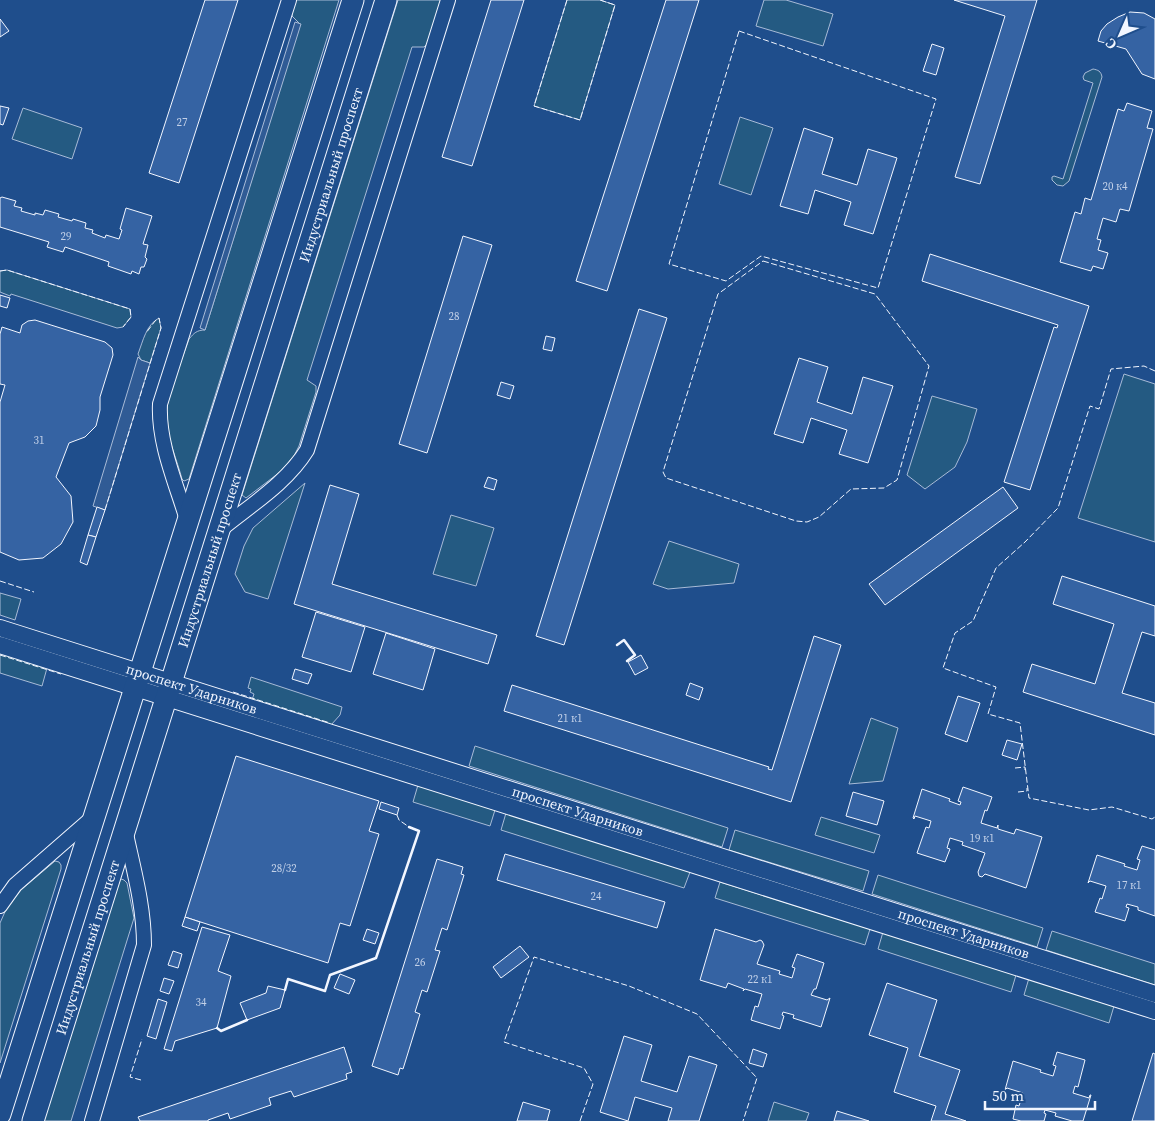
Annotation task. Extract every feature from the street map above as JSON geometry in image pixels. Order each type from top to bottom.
[{"type":"main road","points":[[0,1114],[353,0]]},
{"type":"main road","name":"Индустриальный проспект","points":[[33,1121],[386,0]]},
{"type":"street","points":[[188,521],[161,435],[159,420],[160,404],[289,0]]},
{"type":"street","points":[[218,531],[288,475],[307,450],[448,0]]},
{"type":"street","name":"проспект Ударников","points":[[0,628],[137,680],[1037,965],[1155,1011]]},
{"type":"street","name":"проспект Ударников","points":[[0,645],[137,680]]},
{"type":"street","points":[[0,906],[15,885],[94,817]]},
{"type":"street","points":[[92,1121],[144,945],[144,925],[125,828]]},
{"type":"street","name":"проспект Ударников","points":[[1037,965],[1155,994]]},
{"type":"shaded area","points":[[295,0],[339,0],[189,479],[184,481],[167,427],[166,411],[168,401],[189,339],[196,332],[205,330],[300,24],[292,16]]},
{"type":"shaded area","points":[[398,0],[441,0],[428,43],[424,47],[412,47],[307,380],[316,386],[316,392],[299,446],[294,456],[280,472],[246,498],[242,495]]},
{"type":"shaded area","points":[[567,0],[600,0],[615,5],[580,120],[534,106]]},
{"type":"shaded area","points":[[764,0],[786,0],[833,14],[823,46],[756,26]]},
{"type":"shaded area","points":[[295,22],[301,24],[205,330],[200,328]]},
{"type":"shaded area","points":[[1093,69],[1099,71],[1102,77],[1069,181],[1063,186],[1057,185],[1052,180],[1052,177],[1063,179],[1093,83],[1084,80],[1083,77],[1085,73]]},
{"type":"shaded area","points":[[23,108],[82,128],[72,159],[12,139]]},
{"type":"shaded area","points":[[740,117],[773,128],[751,195],[719,184]]},
{"type":"shaded area","points":[[7,270],[130,309],[131,317],[123,327],[117,328],[11,294],[10,296],[0,292],[0,271]]},
{"type":"shaded area","points":[[159,318],[161,328],[150,363],[141,360],[138,354],[148,329]]},
{"type":"shaded area","points":[[138,357],[150,363],[105,510],[93,506]]},
{"type":"shaded area","points":[[1124,374],[1155,384],[1155,542],[1078,518]]},
{"type":"shaded area","points":[[932,396],[977,409],[967,442],[955,467],[925,489],[907,475]]},
{"type":"shaded area","points":[[305,483],[268,599],[245,592],[235,574],[244,546],[253,528]]},
{"type":"shaded area","points":[[451,515],[494,528],[476,586],[433,574]]},
{"type":"shaded area","points":[[669,541],[739,564],[734,583],[668,589],[653,584]]},
{"type":"shaded area","points":[[0,593],[21,599],[15,620],[0,615]]},
{"type":"shaded area","points":[[0,653],[47,668],[42,686],[0,673]]},
{"type":"shaded area","points":[[251,677],[342,707],[340,715],[331,725],[252,700],[254,694],[248,688]]},
{"type":"shaded area","points":[[871,718],[898,728],[883,781],[849,784]]},
{"type":"shaded area","points":[[475,746],[728,828],[722,847],[469,766]]},
{"type":"shaded area","points":[[418,785],[495,810],[490,826],[413,802]]},
{"type":"shaded area","points":[[506,813],[690,872],[684,888],[501,830]]},
{"type":"shaded area","points":[[821,817],[880,835],[874,853],[815,835]]},
{"type":"shaded area","points":[[735,830],[869,871],[863,891],[729,850]]},
{"type":"shaded area","points":[[55,861],[59,862],[61,869],[0,1063],[0,923],[8,905],[21,890]]},
{"type":"shaded area","points":[[878,875],[1043,928],[1037,947],[872,894]]},
{"type":"shaded area","points":[[121,879],[127,883],[134,918],[71,1121],[40,1121],[117,880]]},
{"type":"shaded area","points":[[720,882],[870,929],[865,945],[715,898]]},
{"type":"shaded area","points":[[1052,931],[1155,964],[1155,985],[1046,950]]},
{"type":"shaded area","points":[[883,932],[1016,975],[1011,992],[878,949]]},
{"type":"shaded area","points":[[1029,978],[1114,1006],[1109,1023],[1024,995]]},
{"type":"shaded area","points":[[774,1102],[809,1113],[806,1121],[768,1121]]},
{"type":"building","points":[[205,0],[238,0],[179,183],[149,173]]},
{"type":"building","points":[[491,0],[524,0],[472,166],[442,157]]},
{"type":"building","points":[[666,0],[699,0],[607,291],[576,281]]},
{"type":"building","points":[[954,0],[1037,0],[980,184],[955,177],[1005,16]]},
{"type":"building","points":[[1130,12],[1144,13],[1155,19],[1155,79],[1142,74],[1126,49],[1098,41],[1101,31],[1107,24]]},
{"type":"building","points":[[0,19],[9,31],[0,37]]},
{"type":"building","points":[[932,44],[944,48],[936,75],[923,71]]},
{"type":"building","points":[[1127,103],[1152,111],[1147,128],[1153,129],[1129,211],[1120,209],[1116,222],[1103,218],[1097,239],[1101,240],[1098,250],[1108,253],[1103,269],[1093,266],[1091,271],[1060,262],[1075,212],[1081,214],[1085,198],[1091,200],[1118,109],[1124,111]]},
{"type":"building","points":[[0,106],[9,108],[3,125],[0,124]]},
{"type":"building","points":[[804,128],[833,138],[822,174],[857,185],[868,149],[897,158],[873,234],[844,225],[851,202],[815,190],[808,214],[780,206]]},
{"type":"building","points":[[0,198],[16,201],[14,206],[22,208],[21,211],[43,215],[45,210],[59,214],[58,217],[86,223],[85,228],[93,230],[92,233],[105,238],[106,235],[119,239],[126,208],[152,216],[143,244],[148,245],[145,257],[147,259],[144,267],[141,267],[139,274],[132,271],[131,274],[108,266],[109,262],[65,247],[63,252],[47,247],[49,242],[0,227]]},
{"type":"building","points":[[463,236],[492,245],[427,453],[399,444]]},
{"type":"building","points":[[930,254],[1089,306],[1030,490],[1004,482],[1054,327],[1057,328],[1058,325],[922,281]]},
{"type":"building","points":[[0,295],[10,298],[7,308],[0,306]]},
{"type":"building","points":[[639,309],[667,318],[564,645],[536,636]]},
{"type":"building","points":[[35,320],[105,342],[112,348],[113,355],[100,397],[100,410],[96,426],[85,437],[69,443],[56,477],[71,496],[73,522],[61,544],[43,558],[19,560],[0,552],[0,402],[5,385],[0,384],[0,334],[2,327],[20,333],[22,325],[28,321]]},
{"type":"building","points":[[546,336],[555,338],[552,351],[543,349]]},
{"type":"building","points":[[799,358],[828,367],[817,402],[852,414],[863,377],[893,386],[868,463],[839,454],[847,430],[811,418],[803,443],[774,434]]},
{"type":"building","points":[[501,382],[514,386],[510,399],[497,395]]},
{"type":"building","points":[[488,477],[497,480],[494,490],[484,487]]},
{"type":"building","points":[[330,485],[359,494],[332,584],[497,635],[488,664],[294,604]]},
{"type":"building","points":[[1003,487],[1018,508],[885,605],[869,584]]},
{"type":"building","points":[[97,507],[105,510],[96,537],[88,535]]},
{"type":"building","points":[[88,535],[96,537],[87,565],[80,562]]},
{"type":"building","points":[[1062,576],[1155,606],[1155,636],[1142,632],[1122,693],[1155,703],[1155,735],[1023,692],[1032,664],[1095,684],[1114,624],[1053,604]]},
{"type":"building","points":[[316,612],[365,627],[351,672],[302,657]]},
{"type":"building","points":[[386,633],[435,649],[423,690],[373,674]]},
{"type":"building","points":[[814,636],[841,645],[791,802],[504,711],[512,685],[769,767],[768,769],[772,770]]},
{"type":"building","points":[[641,655],[648,668],[635,675],[628,662]]},
{"type":"building","points":[[295,669],[312,674],[308,684],[292,679]]},
{"type":"building","points":[[690,683],[703,688],[699,700],[686,695]]},
{"type":"building","points":[[958,696],[980,703],[967,742],[945,734]]},
{"type":"building","points":[[1007,740],[1022,744],[1017,760],[1002,755]]},
{"type":"building","points":[[236,756],[379,801],[369,831],[379,834],[350,926],[340,923],[328,963],[185,917]]},
{"type":"building","points":[[963,787],[992,797],[981,823],[997,828],[998,825],[998,829],[1014,834],[1016,829],[1042,837],[1026,888],[985,874],[982,877],[979,876],[978,872],[985,853],[962,845],[963,842],[950,838],[947,848],[950,849],[945,862],[917,853],[926,827],[929,828],[931,821],[915,816],[913,818],[922,789],[950,799],[949,801],[960,805],[961,802],[958,801]]},
{"type":"building","points":[[853,792],[884,801],[877,825],[846,816]]},
{"type":"building","points":[[381,802],[399,808],[397,815],[379,809]]},
{"type":"building","points":[[1142,846],[1155,850],[1155,916],[1138,910],[1138,907],[1127,904],[1126,907],[1129,908],[1125,921],[1095,912],[1106,886],[1090,881],[1088,883],[1097,855],[1137,870],[1140,860],[1137,859]]},
{"type":"building","points":[[505,854],[665,902],[657,928],[497,880]]},
{"type":"building","points":[[437,859],[463,867],[461,874],[464,875],[447,930],[442,928],[435,950],[440,951],[427,992],[422,990],[415,1012],[420,1014],[403,1069],[400,1068],[398,1075],[372,1066]]},
{"type":"building","points":[[185,917],[200,922],[197,931],[182,926]]},
{"type":"building","points":[[202,927],[230,935],[218,971],[231,976],[217,1028],[175,1041],[172,1051],[164,1049]]},
{"type":"building","points":[[367,929],[379,933],[375,944],[363,940]]},
{"type":"building","points":[[715,929],[756,942],[762,941],[764,945],[757,964],[780,971],[779,974],[792,978],[795,968],[792,967],[797,954],[824,963],[816,989],[814,989],[811,995],[827,1000],[830,998],[821,1027],[793,1018],[794,1015],[783,1012],[782,1015],[784,1016],[780,1029],[751,1020],[755,1006],[758,1007],[762,994],[745,989],[743,991],[744,989],[728,983],[726,988],[700,980]]},
{"type":"building","points":[[520,946],[529,957],[501,978],[493,967]]},
{"type":"building","points":[[173,951],[182,954],[178,968],[168,965]]},
{"type":"building","points":[[340,974],[355,980],[349,994],[334,988]]},
{"type":"building","points":[[164,978],[174,981],[169,994],[160,991]]},
{"type":"building","points":[[887,983],[937,1000],[919,1056],[960,1070],[945,1114],[966,1121],[931,1121],[936,1106],[894,1092],[908,1048],[869,1035]]},
{"type":"building","points":[[268,986],[285,990],[280,1008],[247,1020],[240,1003],[266,993]]},
{"type":"building","points":[[158,999],[167,1002],[156,1039],[147,1036]]},
{"type":"building","points":[[624,1036],[652,1045],[641,1081],[677,1092],[689,1056],[717,1065],[699,1121],[668,1121],[672,1108],[635,1097],[628,1121],[600,1112]]},
{"type":"building","points":[[344,1047],[352,1072],[346,1074],[347,1079],[294,1097],[291,1091],[269,1098],[271,1105],[230,1119],[228,1113],[208,1121],[140,1121],[138,1117]]},
{"type":"building","points":[[753,1049],[767,1054],[763,1067],[749,1063]]},
{"type":"building","points":[[1057,1052],[1085,1060],[1078,1087],[1075,1086],[1073,1093],[1089,1098],[1091,1095],[1083,1121],[1072,1121],[1055,1116],[1056,1113],[1045,1110],[1044,1121],[1013,1119],[1016,1105],[1019,1106],[1023,1093],[1007,1088],[1005,1090],[1013,1061],[1053,1076],[1056,1066],[1053,1065]]},
{"type":"building","points":[[1153,1053],[1155,1054],[1155,1121],[1132,1121]]},
{"type":"building","points":[[523,1102],[550,1110],[547,1121],[517,1121]]},
{"type":"building","points":[[837,1111],[869,1121],[834,1121]]},
{"type":"fence","points":[[567,0],[534,106],[580,120],[615,5],[600,0]]},
{"type":"fence","points":[[739,31],[936,99],[878,288],[761,256],[726,281],[669,264],[739,31]]},
{"type":"fence","points":[[763,261],[875,294],[929,366],[897,480],[884,488],[851,489],[819,517],[807,522],[796,521],[666,478],[663,472],[718,294],[763,261]]},
{"type":"fence","points":[[0,271],[7,270],[130,309],[131,317],[123,327]]},
{"type":"fence","points":[[105,510],[161,328],[159,318],[146,333]]},
{"type":"fence","points":[[1155,371],[1144,366],[1111,369],[1099,409],[1090,406],[1058,508],[996,568],[973,621],[955,633],[943,668],[996,687],[988,714],[1020,723],[1029,798],[1089,810],[1112,807],[1152,819],[1155,817]]},
{"type":"fence","points":[[0,581],[34,592]]},
{"type":"fence","points":[[0,655],[61,674]]},
{"type":"fence","points":[[233,692],[330,723]]},
{"type":"fence","points":[[1015,768],[1025,767],[1025,770]]},
{"type":"fence","points":[[1018,792],[1027,791],[1027,788]]},
{"type":"fence","points":[[397,815],[399,820],[409,827]]},
{"type":"fence","points":[[580,1121],[593,1084],[584,1068],[504,1042],[534,957],[629,986],[697,1014],[757,1078],[743,1121]]},
{"type":"fence","points":[[141,1080],[130,1077],[142,1039]]},
{"type":"wall","points":[[617,645],[624,640],[635,655],[627,661]]},
{"type":"wall","points":[[285,990],[288,979],[325,991],[330,975],[376,958],[419,831],[409,827]]},
{"type":"wall","points":[[217,1028],[221,1031],[247,1020]]}]
